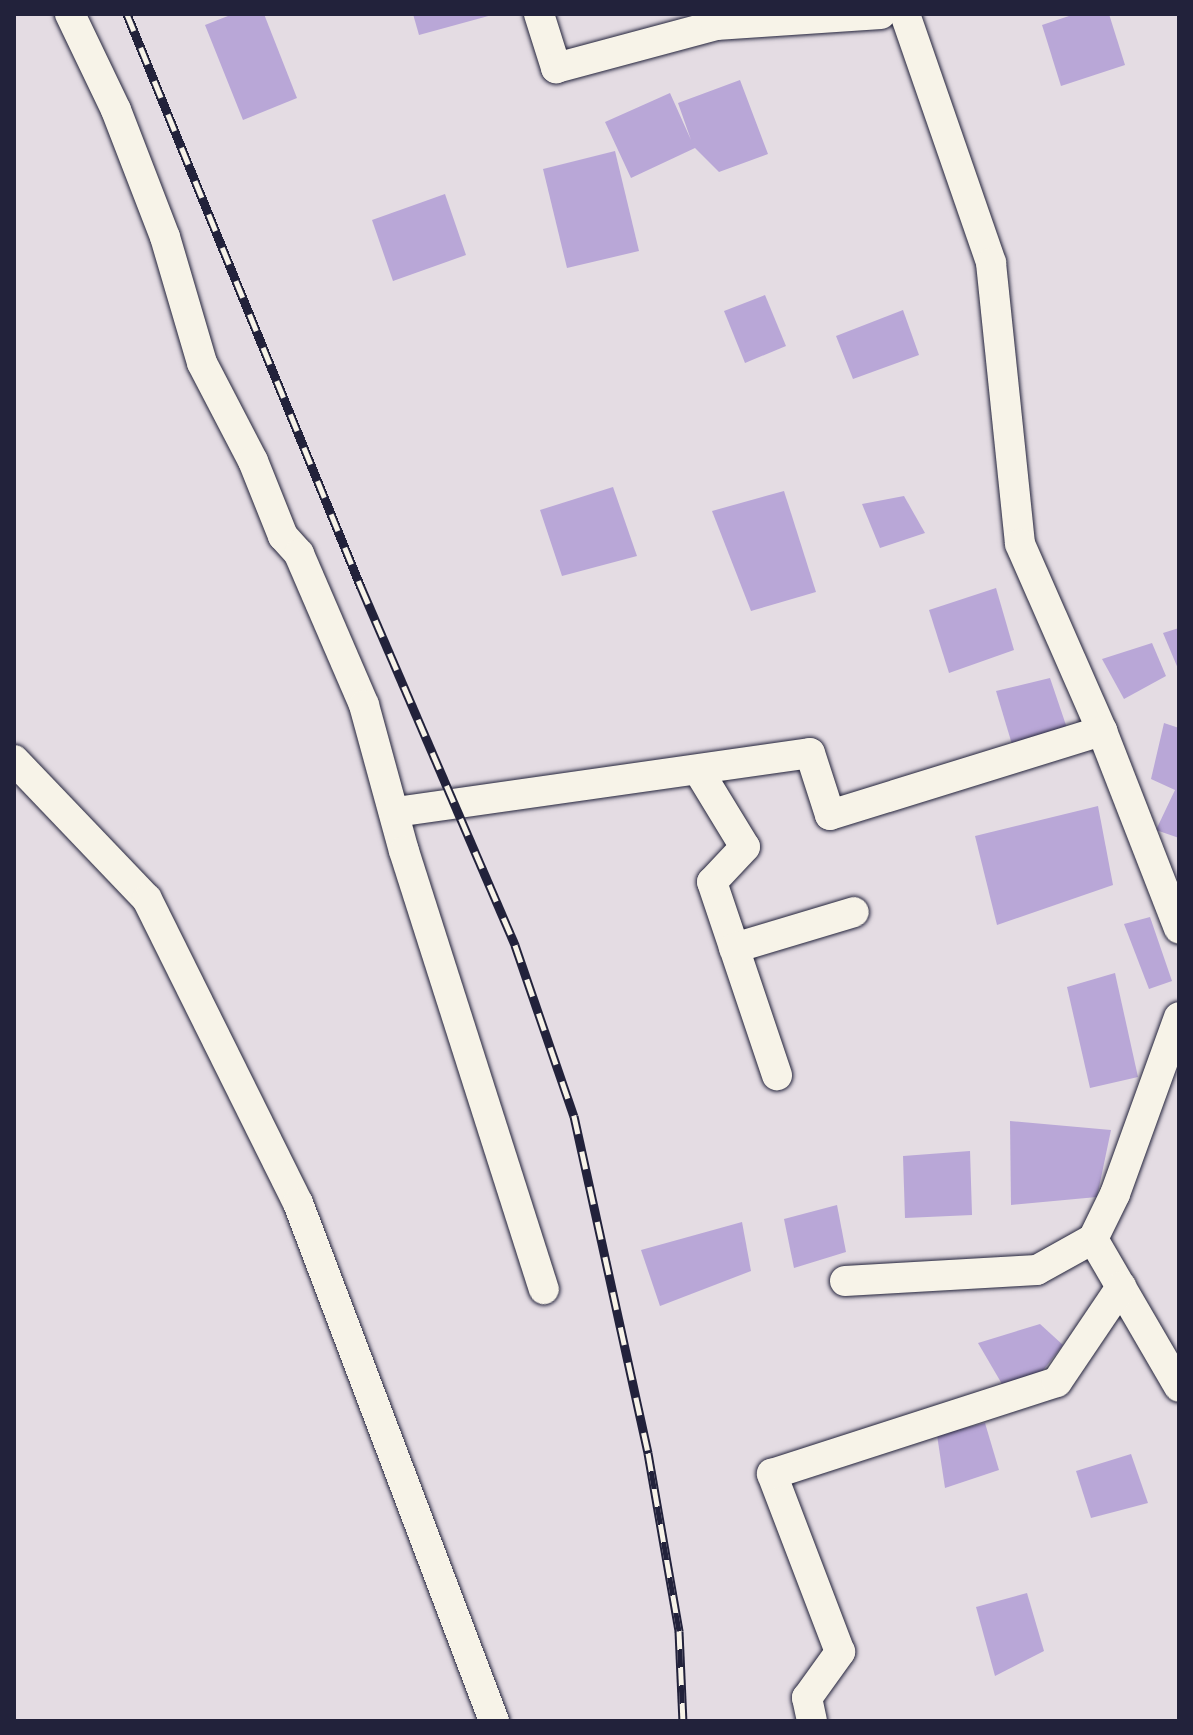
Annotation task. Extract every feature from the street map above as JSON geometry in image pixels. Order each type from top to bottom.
[{"type":"street","points":[[70,14],[116,110],[165,237],[202,363],[253,461],[283,536],[299,554],[364,705],[396,812],[404,851],[544,1289]]},
{"type":"street","points":[[539,14],[556,68],[716,25],[881,14]]},
{"type":"street","points":[[905,14],[991,263],[1020,544],[1102,731],[1179,929]]},
{"type":"street","points":[[396,812],[810,753],[830,815],[1102,731]]},
{"type":"street","points":[[14,760],[147,899],[298,1203],[494,1721]]},
{"type":"street","points":[[698,770],[745,847],[712,882],[777,1075]]},
{"type":"street","points":[[734,948],[854,912]]},
{"type":"street","points":[[845,1281],[1037,1270],[1093,1239],[1115,1194],[1179,1017]]},
{"type":"street","points":[[1093,1239],[1179,1387]]},
{"type":"street","points":[[812,1721],[807,1698],[840,1652],[772,1474],[1057,1382],[1121,1287]]},
{"type":"building","points":[[233,14],[264,14],[297,98],[243,120],[205,25]]},
{"type":"building","points":[[413,14],[492,14],[492,15],[419,35]]},
{"type":"building","points":[[1075,14],[1109,14],[1125,65],[1061,86],[1042,25]]},
{"type":"building","points":[[740,80],[768,154],[719,172],[695,148],[631,178],[605,122],[670,93],[691,140],[678,103]]},
{"type":"building","points":[[615,151],[639,251],[567,268],[543,169]]},
{"type":"building","points":[[445,194],[466,255],[393,281],[372,220]]},
{"type":"building","points":[[765,295],[786,346],[745,363],[724,311]]},
{"type":"building","points":[[903,310],[919,355],[853,379],[836,336]]},
{"type":"building","points":[[613,487],[637,556],[562,576],[540,510]]},
{"type":"building","points":[[784,491],[816,592],[751,611],[712,511]]},
{"type":"building","points":[[904,496],[925,533],[880,548],[862,504]]},
{"type":"building","points":[[996,588],[1014,650],[949,673],[929,610]]},
{"type":"building","points":[[1179,628],[1179,671],[1163,633]]},
{"type":"building","points":[[1152,643],[1166,676],[1124,699],[1102,659]]},
{"type":"building","points":[[1050,678],[1069,734],[1014,751],[996,691]]},
{"type":"building","points":[[1164,723],[1179,728],[1179,838],[1156,830],[1175,790],[1151,779]]},
{"type":"building","points":[[1098,806],[1113,885],[997,925],[975,836]]},
{"type":"building","points":[[1150,917],[1172,981],[1149,989],[1124,924]]},
{"type":"building","points":[[1115,973],[1138,1077],[1090,1088],[1067,987]]},
{"type":"building","points":[[1010,1121],[1111,1130],[1097,1197],[1011,1205]]},
{"type":"building","points":[[970,1151],[972,1215],[905,1218],[903,1156]]},
{"type":"building","points":[[837,1205],[846,1252],[794,1268],[784,1219]]},
{"type":"building","points":[[742,1222],[751,1271],[660,1306],[641,1250]]},
{"type":"building","points":[[1040,1324],[1063,1345],[1041,1373],[1002,1384],[978,1343]]},
{"type":"building","points":[[985,1423],[999,1470],[945,1488],[937,1435]]},
{"type":"building","points":[[1131,1454],[1148,1503],[1091,1518],[1076,1471]]},
{"type":"building","points":[[1027,1593],[1044,1651],[995,1676],[976,1607]]},
{"type":"railway","points":[[127,14],[361,587],[515,945],[574,1116],[648,1453],[679,1631],[683,1721]]}]
